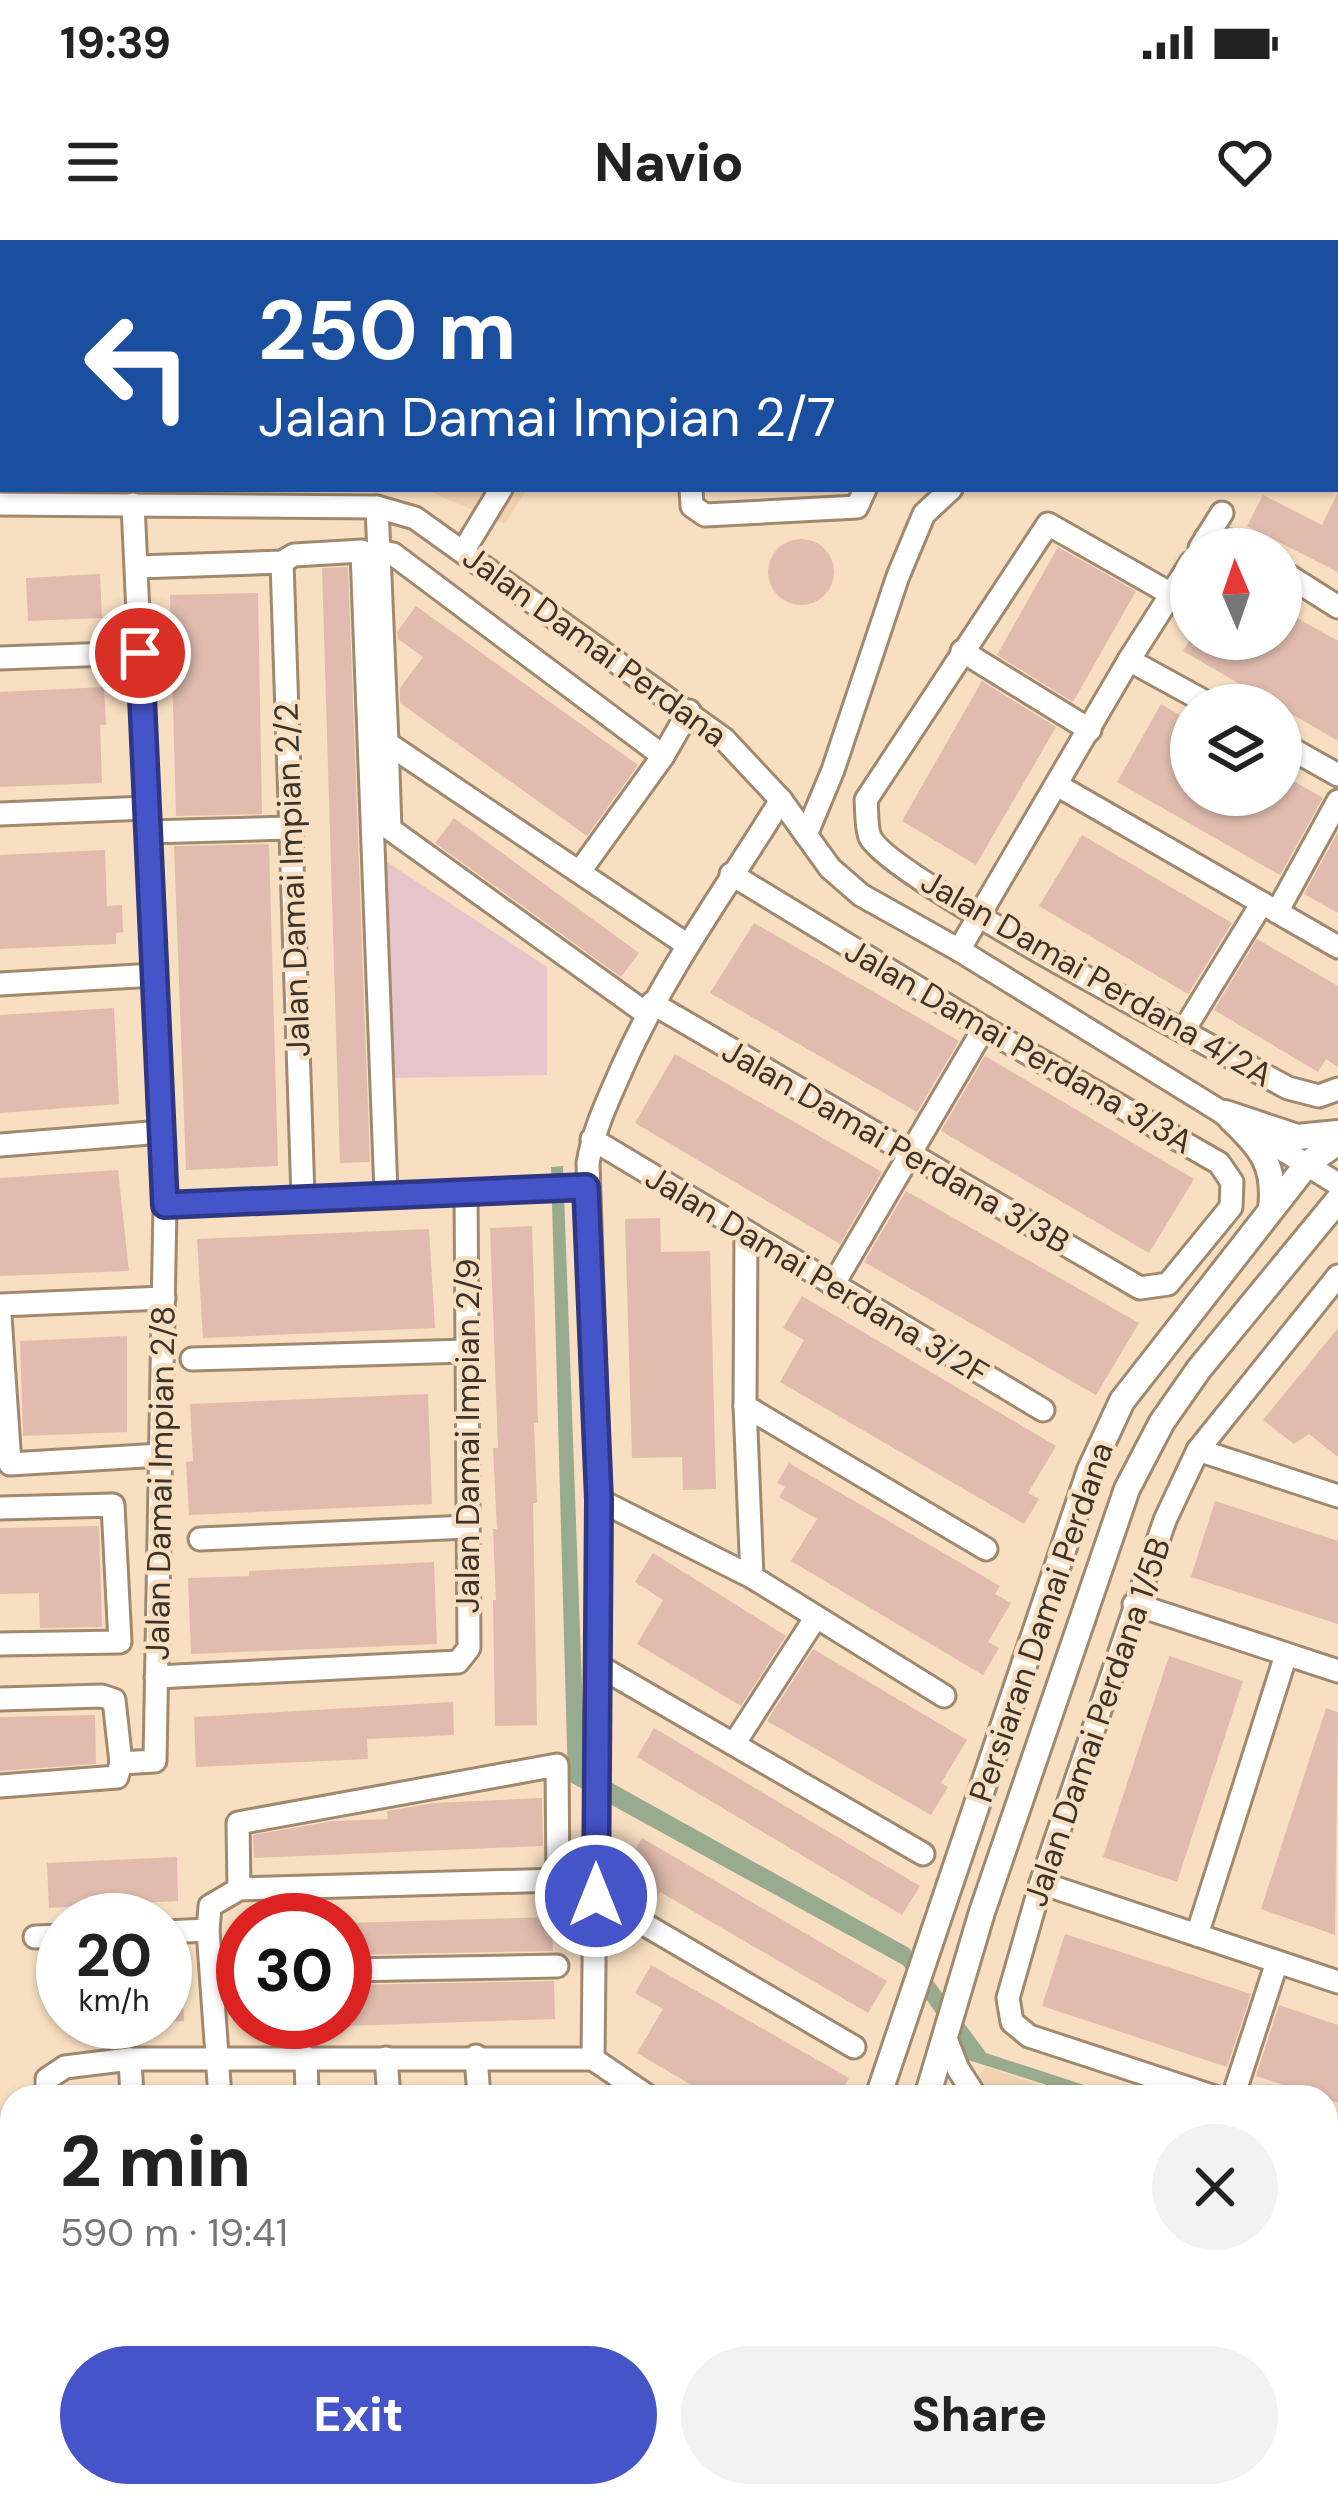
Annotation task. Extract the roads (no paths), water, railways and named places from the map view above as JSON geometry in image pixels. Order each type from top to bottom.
[{"type":"main road","points":[[1225,1113],[1297,1137],[1338,1137]]},
{"type":"main road","points":[[1225,1113],[1265,1154],[1274,1185],[1271,1209]]},
{"type":"main road","name":"Persiaran Damai Perdana","points":[[882,2085],[1090,1470],[1122,1401],[1308,1163],[1338,1137]]},
{"type":"main road","name":"Persiaran Damai Perdana","points":[[931,2085],[982,1912],[1126,1489],[1162,1422],[1199,1369],[1338,1200]]},
{"type":"street","points":[[464,550],[499,492]]},
{"type":"street","points":[[692,492],[692,506],[705,515],[857,507],[864,492]]},
{"type":"street","points":[[806,835],[833,770],[898,576],[924,514],[948,492]]},
{"type":"street","name":"Jalan Damai Perdana","points":[[0,504],[377,507],[415,518],[689,710],[752,766],[830,868],[861,895],[1338,1184]]},
{"type":"street","name":"Jalan Damai Impian 2/8","points":[[122,1763],[155,1761],[165,1205],[134,504]]},
{"type":"street","points":[[377,507],[387,743],[686,944]]},
{"type":"street","points":[[1213,528],[1222,513]]},
{"type":"street","name":"Jalan Damai Perdana 4/2A","points":[[1170,594],[1048,524],[866,800],[870,837],[885,854],[980,916],[1304,1095],[1338,1089]]},
{"type":"street","points":[[137,567],[282,562],[294,555],[362,551],[386,1193]]},
{"type":"street","points":[[378,551],[393,554],[663,756]]},
{"type":"street","name":"Jalan Damai Impian 2/2","points":[[282,562],[303,1197]]},
{"type":"street","points":[[1302,585],[1338,608]]},
{"type":"street","points":[[958,950],[1170,597]]},
{"type":"street","points":[[962,651],[1090,730]]},
{"type":"street","points":[[0,658],[140,653]]},
{"type":"street","points":[[1129,660],[1173,684]]},
{"type":"street","points":[[580,872],[663,756],[689,710]]},
{"type":"street","name":"Jalan Damai Perdana 3/3B","points":[[387,743],[390,829],[649,1009],[910,1153],[1140,1288]]},
{"type":"street","points":[[1302,755],[1338,776]]},
{"type":"street","points":[[1057,785],[1338,947]]},
{"type":"street","points":[[593,2059],[599,1500],[577,1187],[592,1139],[649,1009],[730,874],[781,800]]},
{"type":"street","points":[[1184,1030],[1338,801]]},
{"type":"street","points":[[0,814],[147,808]]},
{"type":"street","points":[[148,832],[290,828]]},
{"type":"street","name":"Jalan Damai Perdana 3/3A","points":[[730,874],[984,1028],[1219,1162],[1232,1182],[1231,1207],[1168,1285],[1140,1288]]},
{"type":"street","points":[[0,984],[155,975]]},
{"type":"street","points":[[833,1285],[984,1028]]},
{"type":"street","points":[[0,1144],[162,1132]]},
{"type":"street","name":"Jalan Damai Perdana 3/2F","points":[[592,1139],[1043,1410]]},
{"type":"street","points":[[165,1205],[577,1187]]},
{"type":"street","name":"Jalan Damai Impian 2/9","points":[[157,1677],[458,1662],[469,1648],[466,1192]]},
{"type":"street","points":[[746,1233],[745,1406],[752,1577]]},
{"type":"street","name":"Jalan Damai Perdana 1/5B","points":[[1178,2085],[1029,2036],[1012,2022],[1008,1998],[1133,1604],[1166,1520],[1198,1450],[1338,1276]]},
{"type":"street","points":[[0,1305],[164,1298]]},
{"type":"street","points":[[0,1316],[10,1464],[160,1455]]},
{"type":"street","points":[[192,1359],[466,1351]]},
{"type":"street","points":[[745,1406],[986,1549]]},
{"type":"street","points":[[1198,1450],[1338,1496]]},
{"type":"street","points":[[599,1500],[752,1577],[944,1696]]},
{"type":"street","points":[[0,1508],[113,1505],[120,1642],[0,1644]]},
{"type":"street","points":[[200,1539],[468,1527]]},
{"type":"street","points":[[116,1564],[159,1564]]},
{"type":"street","points":[[1133,1604],[1338,1671]]},
{"type":"street","points":[[734,1744],[816,1617]]},
{"type":"street","points":[[1197,1935],[1286,1655]]},
{"type":"street","points":[[597,1665],[923,1855]]},
{"type":"street","points":[[0,1700],[103,1696],[114,1700],[122,1763],[117,1778],[0,1786]]},
{"type":"street","points":[[220,2085],[210,1906],[239,1889],[558,1880],[557,1765],[238,1823],[239,1889]]},
{"type":"street","points":[[1041,1883],[1338,1982]]},
{"type":"street","points":[[596,1896],[854,2047]]},
{"type":"street","points":[[192,1931],[208,1930]]},
{"type":"street","points":[[1237,2085],[1277,1962]]},
{"type":"street","points":[[372,1969],[556,1966]]},
{"type":"street","points":[[945,2036],[968,2085]]},
{"type":"street","points":[[476,2056],[477,2085]]},
{"type":"street","points":[[50,2085],[65,2067],[130,2059],[476,2056],[593,2059],[631,2085]]},
{"type":"street","points":[[306,2057],[307,2085]]},
{"type":"street","points":[[386,2058],[387,2085]]},
{"type":"street","points":[[130,2059],[131,2085]]}]
